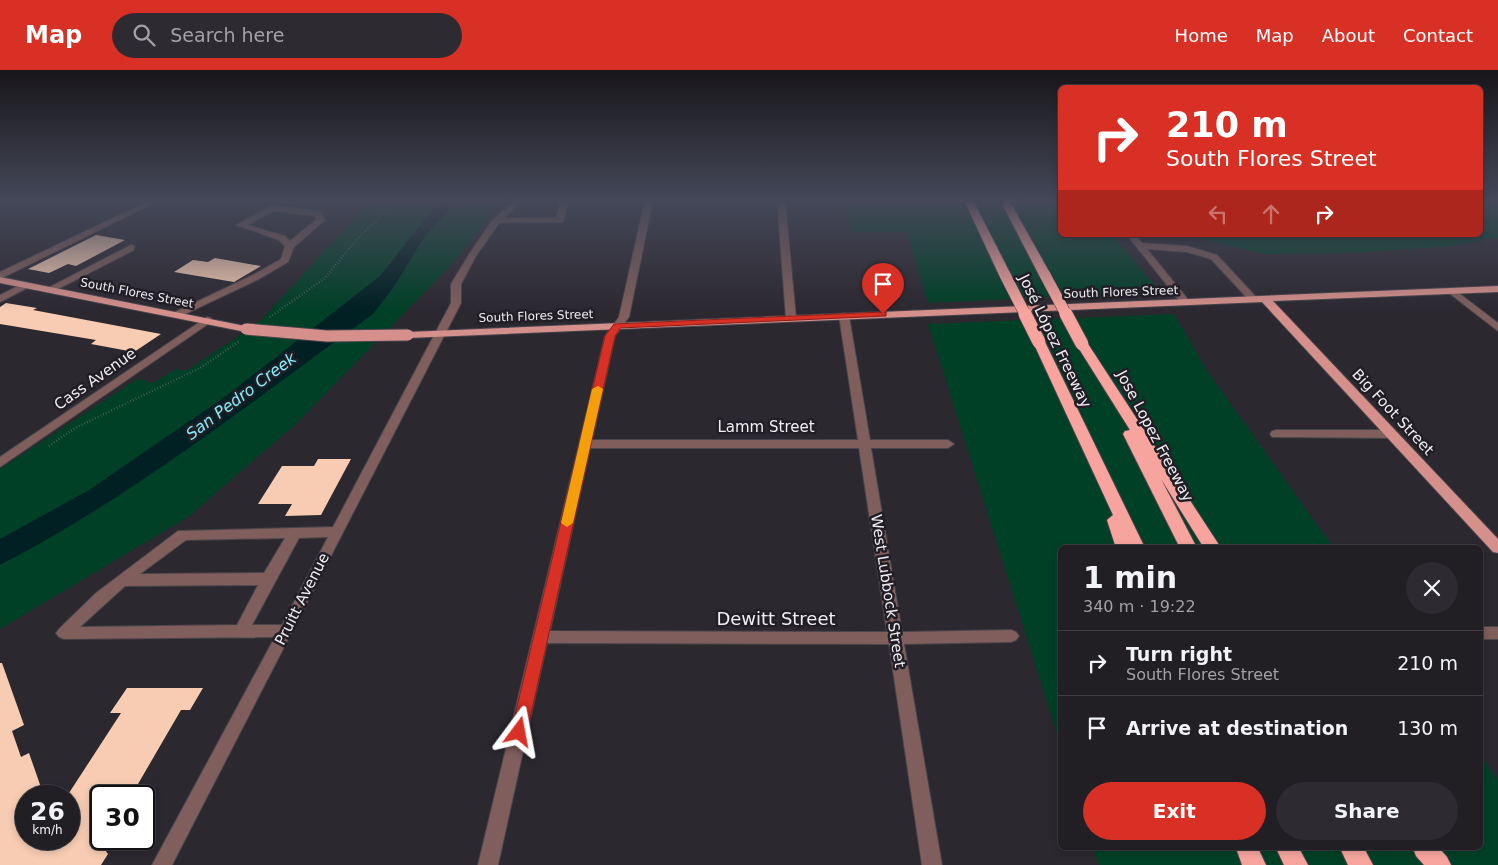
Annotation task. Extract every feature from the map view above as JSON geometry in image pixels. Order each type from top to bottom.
[{"type":"highway","name":"José López Freeway","points":[[986,237],[1039,342],[1099,471]]},
{"type":"highway","name":"José López Freeway","points":[[1024,237],[1082,344]]},
{"type":"highway","name":"Jose Lopez Freeway","points":[[1082,344],[1188,545]]},
{"type":"highway","points":[[1082,344],[1211,545]]},
{"type":"highway","points":[[1099,471],[1123,545]]},
{"type":"highway","points":[[1099,471],[1136,545]]},
{"type":"highway","points":[[1248,850],[1254,865]]},
{"type":"highway","points":[[1288,850],[1296,865]]},
{"type":"highway","points":[[1352,850],[1361,865]]},
{"type":"highway","points":[[1426,850],[1439,865]]},
{"type":"main road","name":"South Flores Street","points":[[0,278],[207,320],[244,334],[325,338],[1498,290]]},
{"type":"main road","name":"Big Foot Street","points":[[1259,299],[1393,434],[1498,548]]},
{"type":"street","points":[[0,278],[82,237]]},
{"type":"street","points":[[279,237],[290,246]]},
{"type":"street","points":[[178,314],[256,277],[285,260],[290,246],[301,237]]},
{"type":"street","name":"Pruitt Avenue","points":[[162,865],[456,304],[456,284],[486,237]]},
{"type":"street","points":[[488,865],[610,336],[624,317],[641,237]]},
{"type":"street","points":[[784,237],[791,318]]},
{"type":"street","points":[[1133,237],[1185,302]]},
{"type":"street","points":[[1140,246],[1192,250],[1209,255],[1259,299]]},
{"type":"street","points":[[51,289],[131,248]]},
{"type":"street","points":[[0,299],[26,284]]},
{"type":"street","points":[[1452,291],[1498,328]]},
{"type":"street","name":"West Lubbock Street","points":[[844,316],[932,865]]},
{"type":"street","name":"Cass Avenue","points":[[0,463],[207,320]]},
{"type":"street","points":[[1276,434],[1393,434]]},
{"type":"street","name":"Lamm Street","points":[[585,444],[948,444]]},
{"type":"street","points":[[286,631],[64,633],[101,597],[183,535],[337,532]]},
{"type":"street","points":[[241,632],[268,579],[295,533]]},
{"type":"street","points":[[122,580],[268,579]]},
{"type":"street","points":[[1483,633],[1498,633]]},
{"type":"street","name":"Dewitt Street","points":[[541,637],[895,638],[1011,636]]},
{"type":"path","points":[[263,323],[325,278],[359,237]]},
{"type":"path","points":[[43,450],[75,428],[200,368],[244,334]]},
{"type":"green space","points":[[337,237],[473,237],[449,267],[297,423],[188,517],[0,629],[0,469],[137,379],[153,383],[176,369],[185,371],[263,318]]},
{"type":"green space","points":[[909,237],[1114,237],[1161,292],[928,303]]},
{"type":"green space","points":[[1194,237],[1498,237],[1454,246],[1350,253],[1264,254]]},
{"type":"green space","points":[[1174,314],[1208,372],[1332,545],[1058,545],[1058,737],[928,324]]},
{"type":"green space","points":[[1483,759],[1498,780],[1498,865],[1099,865],[1094,850],[1483,850]]},
{"type":"water","name":"San Pedro Creek","points":[[411,237],[424,237],[393,288],[373,314],[237,414],[145,478],[98,509],[0,565],[0,539],[89,490],[226,396],[380,276]]},
{"type":"building","points":[[92,237],[125,240],[76,266],[68,264],[49,273],[28,269]]},
{"type":"building","points":[[215,258],[261,266],[234,282],[174,272],[193,260],[208,262]]},
{"type":"building","points":[[6,303],[37,308],[33,310],[161,334],[134,352],[91,344],[96,340],[0,324],[0,307]]},
{"type":"building","points":[[318,459],[351,459],[321,515],[285,516],[292,504],[258,504],[282,466],[314,466]]},
{"type":"building","points":[[0,663],[2,663],[24,725],[12,731],[21,757],[29,753],[40,785],[15,785],[15,850],[80,850],[80,785],[74,785],[121,713],[110,713],[127,688],[203,688],[190,710],[181,710],[137,785],[90,785],[90,850],[105,850],[108,854],[101,865],[0,865]]},
{"type":"slow traffic","points":[[567,523],[598,389]]},
{"type":"route","points":[[519,732],[610,336],[618,326],[883,314]]}]
